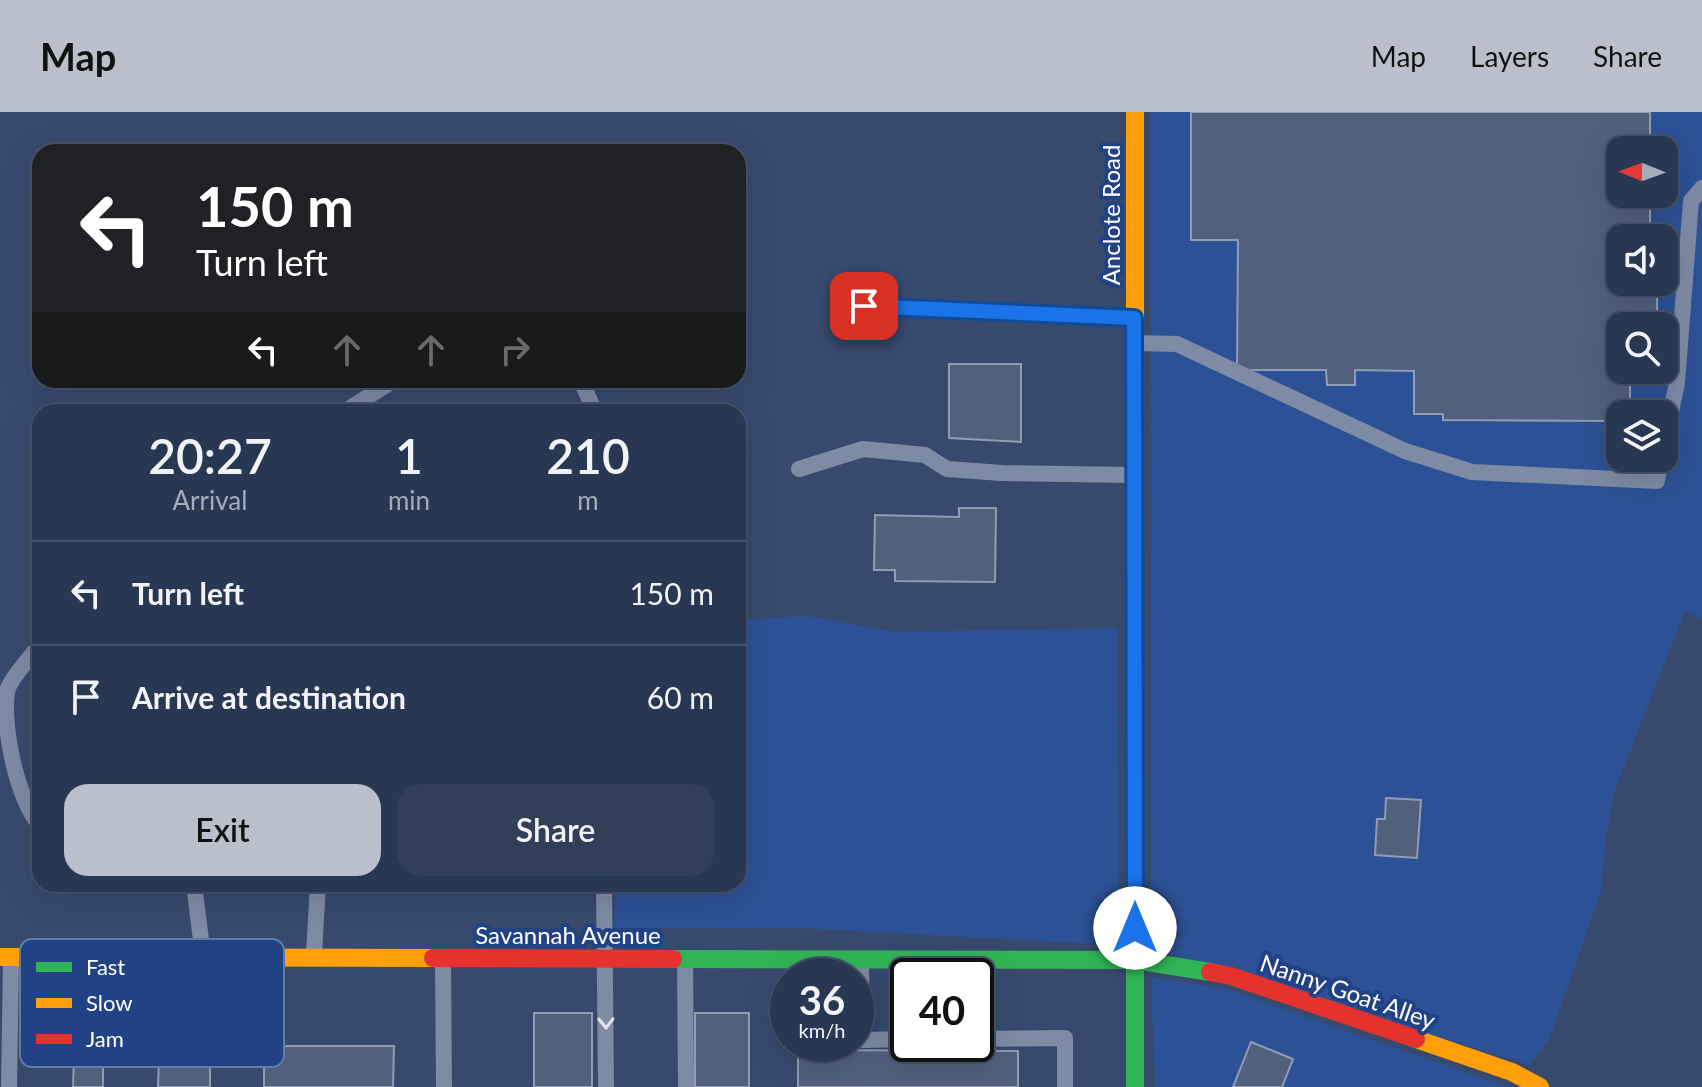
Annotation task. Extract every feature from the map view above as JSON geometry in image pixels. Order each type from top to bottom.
[{"type":"street","name":"Anclote Road","points":[[1135,112],[1135,1087]]},
{"type":"street","name":"Savannah Avenue","points":[[284,958],[770,959]]},
{"type":"street","name":"Savannah Avenue","points":[[874,959],[1135,960]]},
{"type":"street","name":"Nanny Goat Alley","points":[[1135,960],[1231,976],[1512,1072],[1540,1087]]},
{"type":"lane","points":[[1673,400],[1691,201],[1702,188]]},
{"type":"lane","points":[[864,306],[1134,318]]},
{"type":"lane","points":[[1134,343],[1177,344],[1405,451],[1472,472],[1657,481],[1659,472]]},
{"type":"lane","points":[[356,404],[382,388]]},
{"type":"lane","points":[[799,469],[863,449],[925,455],[947,469],[1134,475]]},
{"type":"lane","points":[[32,655],[6,690],[4,728],[19,791],[32,812]]},
{"type":"lane","points":[[195,892],[201,939]]},
{"type":"lane","points":[[313,958],[317,892]]},
{"type":"lane","points":[[604,892],[606,1087]]},
{"type":"lane","points":[[6,957],[9,1087]]},
{"type":"lane","points":[[443,958],[444,1087]]},
{"type":"lane","points":[[685,959],[686,1087]]},
{"type":"lane","points":[[994,1039],[1065,1038],[1065,1087]]},
{"type":"shaded area","points":[[1151,112],[1702,112],[1702,619],[1685,611],[1615,790],[1606,837],[1601,892],[1549,1040],[1530,1065],[1151,948]]},
{"type":"shaded area","points":[[807,616],[895,632],[1118,628],[1119,945],[801,928],[614,928],[616,892],[746,892],[746,620]]},
{"type":"shaded area","points":[[1151,977],[1226,989],[1508,1087],[1155,1087]]},
{"type":"building","points":[[1191,112],[1650,112],[1650,136],[1606,136],[1606,208],[1650,208],[1650,224],[1606,224],[1606,296],[1657,296],[1657,312],[1606,312],[1606,384],[1630,384],[1630,400],[1606,400],[1606,421],[1443,420],[1443,414],[1414,414],[1414,371],[1355,370],[1355,385],[1327,385],[1326,370],[1237,370],[1238,240],[1191,240]]},
{"type":"building","points":[[949,364],[1021,364],[1021,442],[949,438]]},
{"type":"building","points":[[959,508],[996,508],[995,582],[895,581],[895,570],[874,570],[875,515],[959,517]]},
{"type":"building","points":[[1386,798],[1421,800],[1417,858],[1375,855],[1377,819],[1385,819]]},
{"type":"building","points":[[534,1013],[592,1013],[592,1087],[534,1087]]},
{"type":"building","points":[[695,1013],[749,1013],[749,1087],[695,1087]]},
{"type":"building","points":[[1251,1042],[1293,1059],[1282,1087],[1233,1087]]},
{"type":"building","points":[[284,1046],[394,1046],[393,1087],[264,1087],[264,1067],[284,1067]]},
{"type":"building","points":[[874,1050],[890,1050],[890,1062],[994,1062],[994,1051],[1018,1051],[1018,1087],[798,1087],[798,1062],[874,1062]]},
{"type":"building","points":[[74,1067],[103,1067],[103,1087],[73,1087]]},
{"type":"building","points":[[159,1067],[210,1067],[210,1087],[158,1087]]},
{"type":"traffic: fast","points":[[1135,539],[1135,1087]]},
{"type":"traffic: fast","points":[[673,959],[1135,960],[1210,972]]},
{"type":"traffic: slow","points":[[1135,112],[1135,539]]},
{"type":"traffic: slow","points":[[0,957],[20,957]]},
{"type":"traffic: slow","points":[[284,958],[433,958]]},
{"type":"traffic: slow","points":[[1416,1039],[1512,1072],[1540,1087]]},
{"type":"traffic: jam","points":[[433,958],[673,959]]},
{"type":"traffic: jam","points":[[1210,972],[1231,976],[1416,1039]]},
{"type":"route","points":[[864,306],[1134,318],[1135,928]]}]
